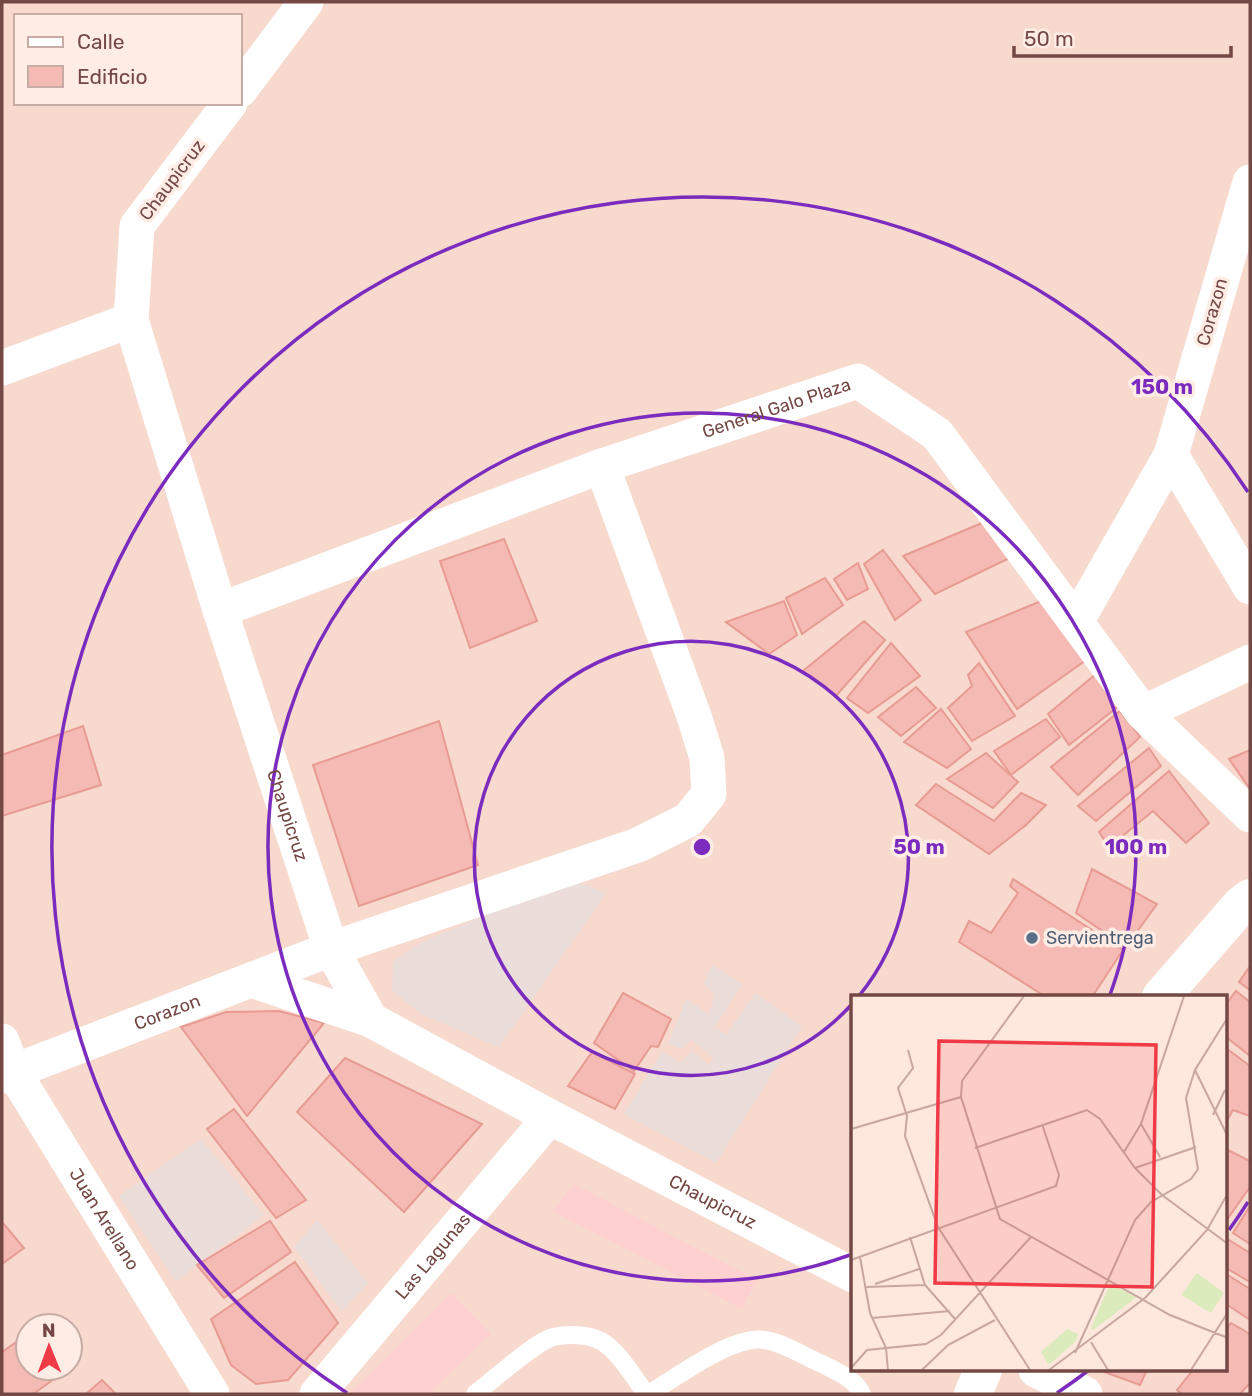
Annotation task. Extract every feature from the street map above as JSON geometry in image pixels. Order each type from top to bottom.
[{"type":"main road","points":[[1163,995],[1250,898]]},
{"type":"main road","points":[[973,1394],[982,1372]]},
{"type":"street","points":[[242,87],[306,2]]},
{"type":"street","name":"Chaupicruz","points":[[228,105],[137,226],[131,320],[220,610],[331,949],[371,1020],[851,1274]]},
{"type":"street","name":"Corazon","points":[[1076,622],[1171,455],[1250,182]]},
{"type":"street","points":[[2,368],[131,320]]},
{"type":"street","name":"General Galo Plaza","points":[[220,610],[602,466],[858,381],[937,434],[1143,712],[1250,816]]},
{"type":"street","points":[[1171,455],[1250,587]]},
{"type":"street","name":"Corazon","points":[[6,1063],[638,845],[688,820],[709,794],[707,758],[602,466]]},
{"type":"street","points":[[1143,712],[1250,662]]},
{"type":"street","points":[[251,980],[371,1020]]},
{"type":"street","name":"Juan Arellano","points":[[6,1063],[212,1394]]},
{"type":"street","name":"Las Lagunas","points":[[317,1394],[550,1117]]},
{"type":"street","points":[[1040,1372],[1085,1394]]},
{"type":"lane","points":[[475,1394],[552,1337],[582,1335],[602,1341],[621,1359],[647,1394],[732,1345],[750,1340],[780,1344],[839,1373],[860,1387],[862,1394]]},
{"type":"shaded area","points":[[2,2],[1250,2],[1250,1394],[2,1394]]},
{"type":"shaded area","points":[[571,879],[606,893],[499,1047],[421,1014],[392,991],[393,962],[422,942]]},
{"type":"shaded area","points":[[712,965],[742,984],[715,1027],[726,1035],[755,993],[802,1026],[716,1163],[624,1114],[662,1051],[680,1063],[692,1051],[708,1065],[714,1058],[691,1040],[681,1049],[668,1044],[686,999],[709,1014],[715,995],[704,983]]},
{"type":"shaded area","points":[[201,1139],[264,1215],[176,1281],[119,1196]]},
{"type":"shaded area","points":[[574,1184],[757,1280],[742,1309],[552,1211]]},
{"type":"shaded area","points":[[317,1220],[368,1283],[342,1312],[294,1247]]},
{"type":"shaded area","points":[[451,1293],[491,1334],[431,1394],[349,1394]]},
{"type":"building","points":[[982,523],[1016,555],[935,594],[903,556]]},
{"type":"building","points":[[504,539],[537,621],[470,648],[440,561]]},
{"type":"building","points":[[883,550],[921,600],[895,620],[864,564]]},
{"type":"building","points":[[858,563],[868,589],[847,600],[834,579]]},
{"type":"building","points":[[825,578],[843,605],[802,634],[786,598]]},
{"type":"building","points":[[1046,599],[1089,658],[1017,709],[966,632]]},
{"type":"building","points":[[784,601],[797,635],[769,654],[726,622]]},
{"type":"building","points":[[864,621],[885,640],[836,696],[803,671]]},
{"type":"building","points":[[891,643],[920,676],[868,713],[847,698]]},
{"type":"building","points":[[979,663],[1015,716],[972,741],[948,708],[972,686],[968,675]]},
{"type":"building","points":[[1103,668],[1124,702],[1069,745],[1048,714]]},
{"type":"building","points":[[916,687],[936,708],[901,736],[878,717]]},
{"type":"building","points":[[941,709],[971,749],[947,768],[904,742]]},
{"type":"building","points":[[1120,711],[1140,737],[1078,795],[1051,767]]},
{"type":"building","points":[[1046,719],[1060,737],[1011,775],[994,751]]},
{"type":"building","points":[[439,721],[478,865],[359,906],[313,765]]},
{"type":"building","points":[[83,726],[101,785],[2,816],[2,755]]},
{"type":"building","points":[[1149,748],[1161,766],[1096,821],[1078,806]]},
{"type":"building","points":[[1250,750],[1250,789],[1229,759]]},
{"type":"building","points":[[986,753],[1018,782],[993,808],[947,779]]},
{"type":"building","points":[[1169,771],[1209,823],[1186,843],[1153,811],[1109,847],[1099,832]]},
{"type":"building","points":[[936,784],[994,821],[1021,793],[1046,805],[1026,825],[989,854],[916,805]]},
{"type":"building","points":[[1092,869],[1157,904],[1126,947],[1076,913]]},
{"type":"building","name":"Servientrega","points":[[1013,879],[1123,950],[1093,995],[1043,995],[959,942],[969,921],[991,933],[1018,893],[1010,886]]},
{"type":"building","points":[[1250,966],[1250,990],[1239,982]]},
{"type":"building","points":[[1236,991],[1250,1002],[1250,1056],[1228,1039],[1228,1001]]},
{"type":"building","points":[[623,993],[671,1019],[658,1047],[651,1046],[634,1071],[594,1043]]},
{"type":"building","points":[[279,1011],[324,1023],[247,1116],[181,1027],[226,1012]]},
{"type":"building","points":[[1228,1050],[1250,1066],[1250,1116],[1233,1110],[1228,1119]]},
{"type":"building","points":[[592,1052],[635,1074],[615,1109],[568,1086]]},
{"type":"building","points":[[345,1058],[482,1124],[404,1212],[297,1112]]},
{"type":"building","points":[[234,1109],[306,1200],[276,1218],[207,1129]]},
{"type":"building","points":[[1228,1150],[1250,1161],[1250,1187],[1228,1218]]},
{"type":"building","points":[[1250,1206],[1250,1244],[1233,1233]]},
{"type":"building","points":[[270,1221],[291,1252],[224,1298],[197,1265]]},
{"type":"building","points":[[2,1222],[24,1248],[2,1264]]},
{"type":"building","points":[[1229,1240],[1250,1253],[1250,1282],[1228,1269]]},
{"type":"building","points":[[295,1262],[338,1323],[288,1380],[256,1384],[231,1365],[211,1319]]},
{"type":"building","points":[[1228,1275],[1250,1289],[1250,1320],[1228,1305]]},
{"type":"building","points":[[1231,1323],[1250,1334],[1250,1383],[1240,1394],[1182,1394],[1177,1390],[1191,1372],[1228,1372],[1228,1327]]},
{"type":"building","points":[[14,1344],[14,1382],[50,1382],[33,1394],[2,1394],[2,1352]]},
{"type":"building","points":[[1104,1372],[1146,1372],[1140,1385]]},
{"type":"building","points":[[102,1380],[116,1394],[86,1394]]},
{"type":"place","name":"Servientrega","points":[[1032,938]]}]
